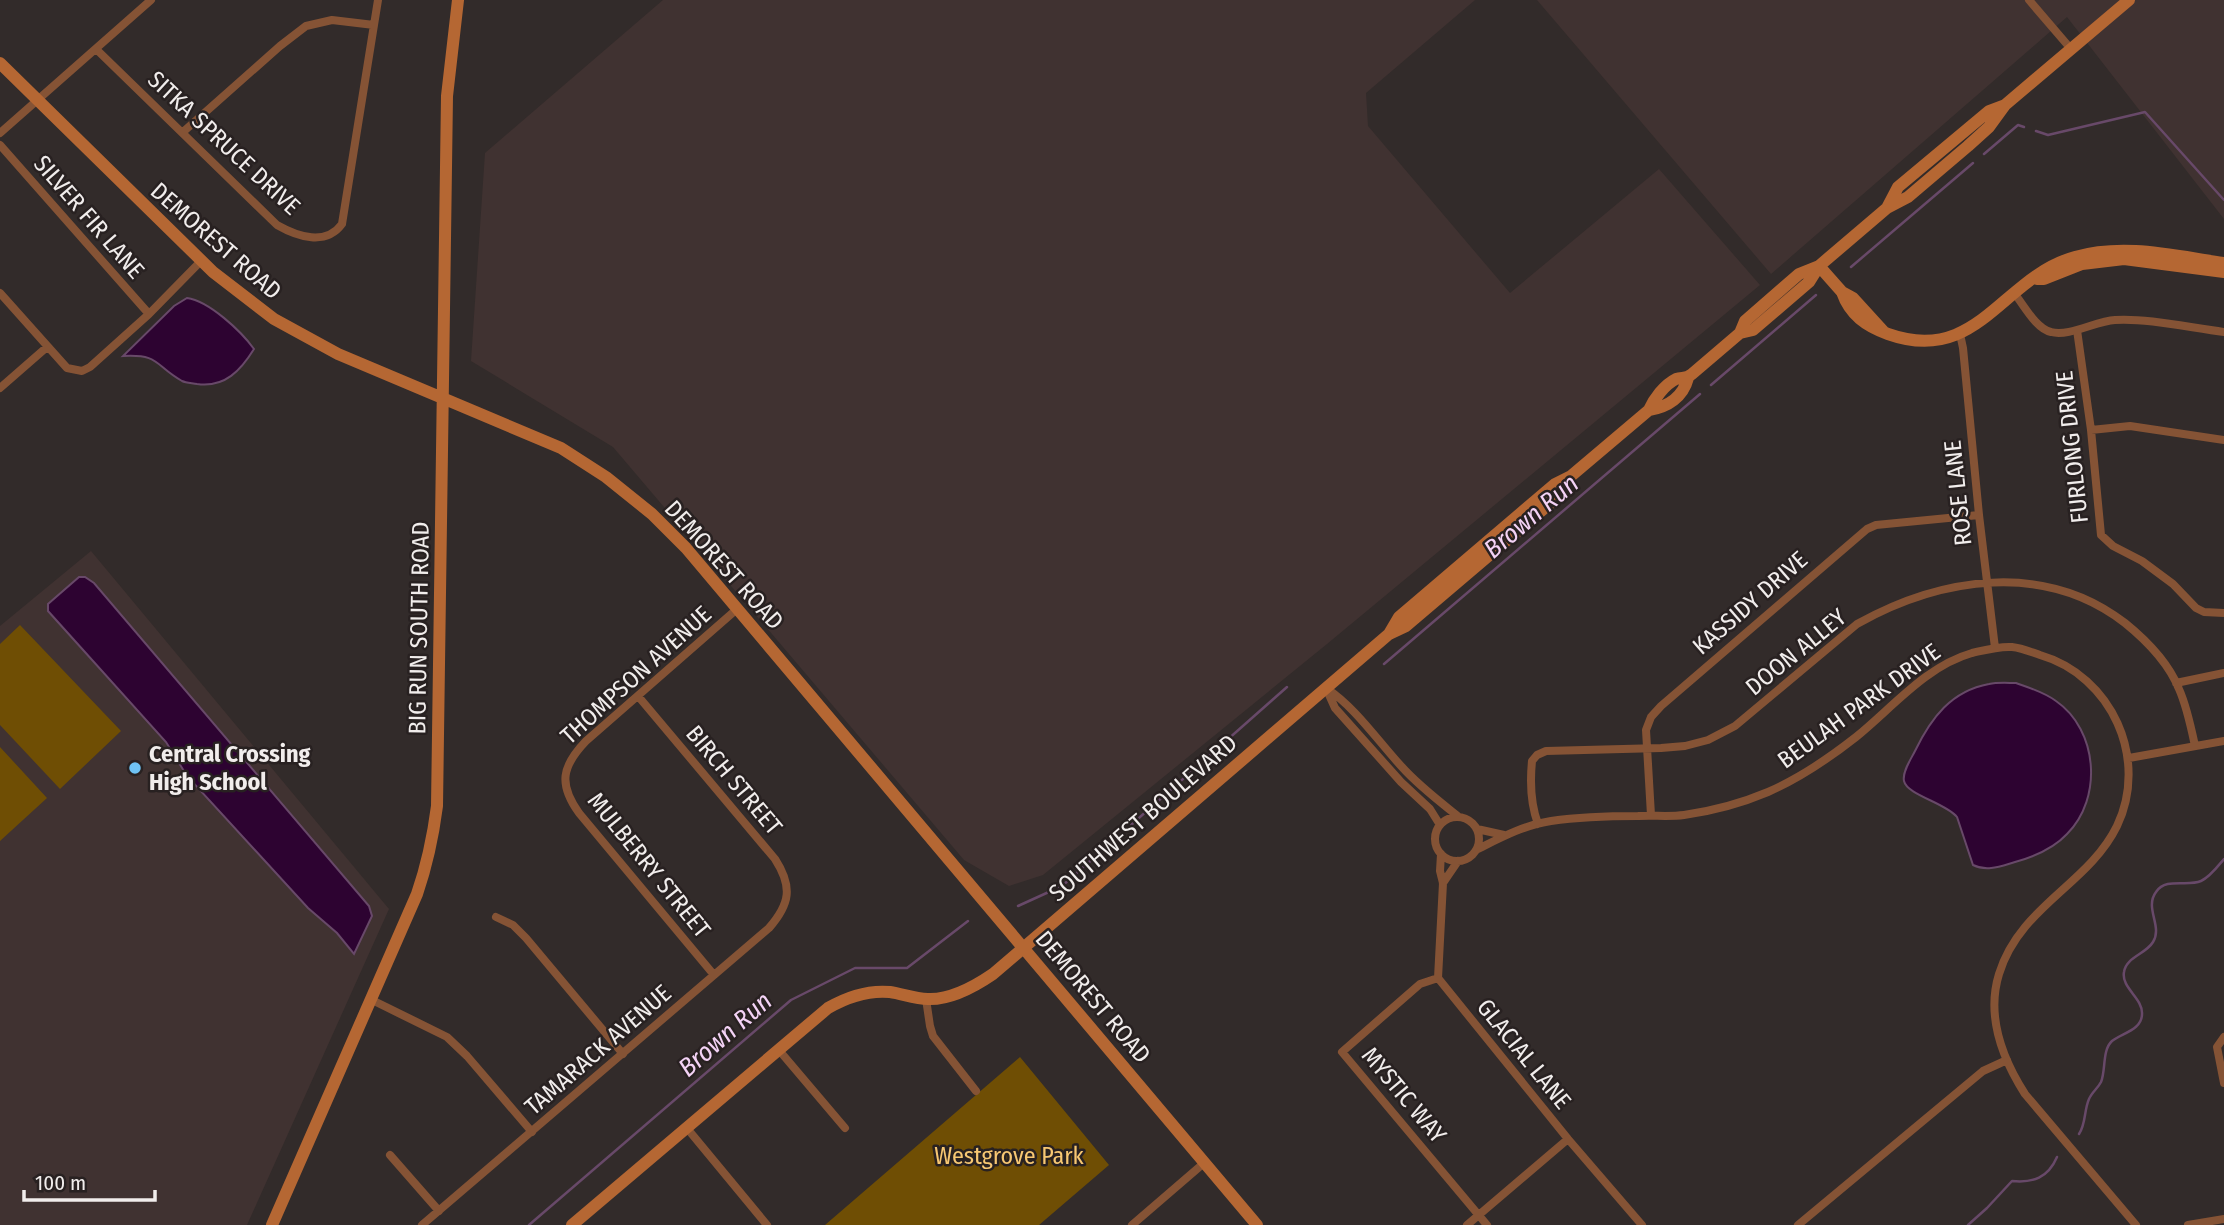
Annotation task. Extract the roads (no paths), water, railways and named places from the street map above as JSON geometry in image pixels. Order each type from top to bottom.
[{"type":"street","points":[[0,133],[151,0]]},
{"type":"street","points":[[183,132],[306,26],[332,20],[374,25],[378,0]]},
{"type":"street","name":"BIG RUN SOUTH ROAD","points":[[272,1225],[424,875],[434,833],[437,806],[447,109],[449,63],[458,0]]},
{"type":"street","points":[[2029,0],[2071,49]]},
{"type":"street","name":"SOUTHWEST BOULEVARD","points":[[573,1224],[815,1017],[845,999],[871,992],[888,992],[926,999],[951,995],[971,988],[993,974],[1388,634],[1399,617],[1555,484],[1571,476],[1650,410],[1655,397],[1675,380],[1688,378],[1740,333],[1745,320],[1799,274],[1819,266],[1887,208],[1908,197],[1979,137],[2004,105],[2129,0]]},
{"type":"street","name":"SITKA SPRUCE DRIVE","points":[[96,49],[277,225],[294,233],[315,238],[327,237],[336,232],[342,224],[374,25]]},
{"type":"street","name":"DEMOREST ROAD","points":[[0,63],[201,261],[274,319],[338,354],[561,448],[606,477],[677,539],[1257,1225]]},
{"type":"street","name":"SILVER FIR LANE","points":[[0,145],[149,314]]},
{"type":"street","points":[[1819,266],[1885,333],[1905,340],[1929,341],[1960,334],[2052,265],[2074,257],[2116,250],[2160,253],[2224,263]]},
{"type":"street","points":[[2033,279],[2044,279],[2082,264],[2124,259],[2224,272]]},
{"type":"street","points":[[0,293],[67,368],[82,371],[90,367],[149,314],[201,261]]},
{"type":"street","points":[[2014,293],[2043,329],[2059,333],[2077,330],[2096,322],[2131,320],[2224,332]]},
{"type":"street","name":"FURLONG DRIVE","points":[[2077,330],[2091,430],[2101,535],[2113,546],[2142,561],[2173,584],[2196,608],[2204,612],[2224,613]]},
{"type":"street","name":"ROSE LANE","points":[[1960,334],[1995,648]]},
{"type":"street","points":[[0,388],[47,347]]},
{"type":"street","points":[[2091,430],[2130,426],[2224,440]]},
{"type":"street","name":"KASSIDY DRIVE","points":[[1651,815],[1646,730],[1651,716],[1661,706],[1867,529],[1876,525],[1979,515]]},
{"type":"street","name":"DOON ALLEY","points":[[1538,824],[1534,813],[1531,770],[1532,761],[1537,755],[1546,751],[1685,746],[1708,740],[1735,726],[1857,624],[1933,592],[1987,583],[2033,583],[2084,598],[2113,614],[2138,634],[2159,657],[2176,683],[2188,715],[2195,746]]},
{"type":"street","name":"THOMPSON AVENUE","points":[[565,774],[573,755],[737,609]]},
{"type":"street","name":"BEULAH PARK DRIVE","points":[[1476,850],[1504,835],[1549,821],[1684,815],[1728,806],[1765,793],[1803,776],[1855,738],[1924,678],[1942,666],[1971,653],[1995,648],[2017,648],[2065,664],[2082,676],[2106,702],[2118,722],[2129,758],[2126,804],[2108,845],[2030,920],[2004,961],[1996,989],[1994,1013],[1997,1032],[2016,1080],[2037,1109],[2140,1225]]},
{"type":"street","points":[[2176,683],[2224,673]]},
{"type":"street","points":[[1326,688],[1344,700],[1402,768],[1426,791],[1477,829],[1479,844],[1476,850],[1471,856],[1458,861],[1441,854],[1435,838],[1440,825],[1446,820],[1460,817]]},
{"type":"street","points":[[1326,688],[1335,708],[1401,782],[1430,809],[1440,825]]},
{"type":"street","name":"BIRCH STREET","points":[[638,696],[775,859],[786,878],[788,894]]},
{"type":"street","points":[[2129,758],[2224,741]]},
{"type":"street","name":"MULBERRY STREET","points":[[565,774],[568,795],[579,813],[714,975]]},
{"type":"street","points":[[1477,829],[1504,835]]},
{"type":"street","points":[[1438,978],[1443,883],[1441,854]]},
{"type":"street","points":[[1443,883],[1458,861]]},
{"type":"street","name":"TAMARACK AVENUE","points":[[422,1225],[769,928],[781,912],[788,894]]},
{"type":"street","points":[[496,917],[513,925],[526,938],[623,1054]]},
{"type":"street","name":"GLACIAL LANE","points":[[1438,978],[1568,1139],[1642,1225]]},
{"type":"street","name":"MYSTIC WAY","points":[[1438,978],[1420,984],[1342,1052],[1487,1225]]},
{"type":"street","points":[[926,999],[933,1036],[976,1091]]},
{"type":"street","points":[[372,1000],[447,1037],[467,1056],[531,1132]]},
{"type":"street","points":[[2224,1037],[2217,1047],[2224,1083]]},
{"type":"street","points":[[778,1049],[845,1128]]},
{"type":"street","points":[[1798,1225],[1983,1071],[2007,1060]]},
{"type":"street","points":[[686,1128],[767,1225]]},
{"type":"street","points":[[1467,1225],[1568,1139]]},
{"type":"street","points":[[390,1155],[439,1211]]},
{"type":"street","points":[[1132,1225],[1204,1163]]},
{"type":"street","points":[[2189,1225],[2224,1219]]},
{"type":"waterway","name":"Brown Run","points":[[2036,131],[2048,135],[2145,112],[2224,200]]},
{"type":"waterway","name":"Brown Run","points":[[1984,154],[2018,125],[2024,127]]},
{"type":"waterway","name":"Brown Run","points":[[1851,267],[1973,163]]},
{"type":"waterway","name":"Brown Run","points":[[1711,385],[1816,295]]},
{"type":"waterway","name":"Brown Run","points":[[1384,664],[1700,394]]},
{"type":"waterway","name":"Brown Run","points":[[1018,906],[1062,886],[1287,687]]},
{"type":"waterway","points":[[2079,1134],[2089,1099],[2101,1082],[2109,1045],[2139,1024],[2141,1019],[2141,1008],[2126,983],[2124,972],[2128,963],[2150,946],[2156,936],[2152,904],[2156,892],[2165,885],[2201,881],[2224,859]]},
{"type":"waterway","name":"Brown Run","points":[[529,1225],[791,1000],[855,968],[907,968],[968,921]]},
{"type":"waterway","points":[[1968,1225],[2012,1181],[2039,1178],[2049,1170],[2057,1157]]},
{"type":"place","name":"Central Crossing High School","points":[[135,768]]},
{"type":"park label","name":"Westgrove Park","points":[[1009,1156]]}]
